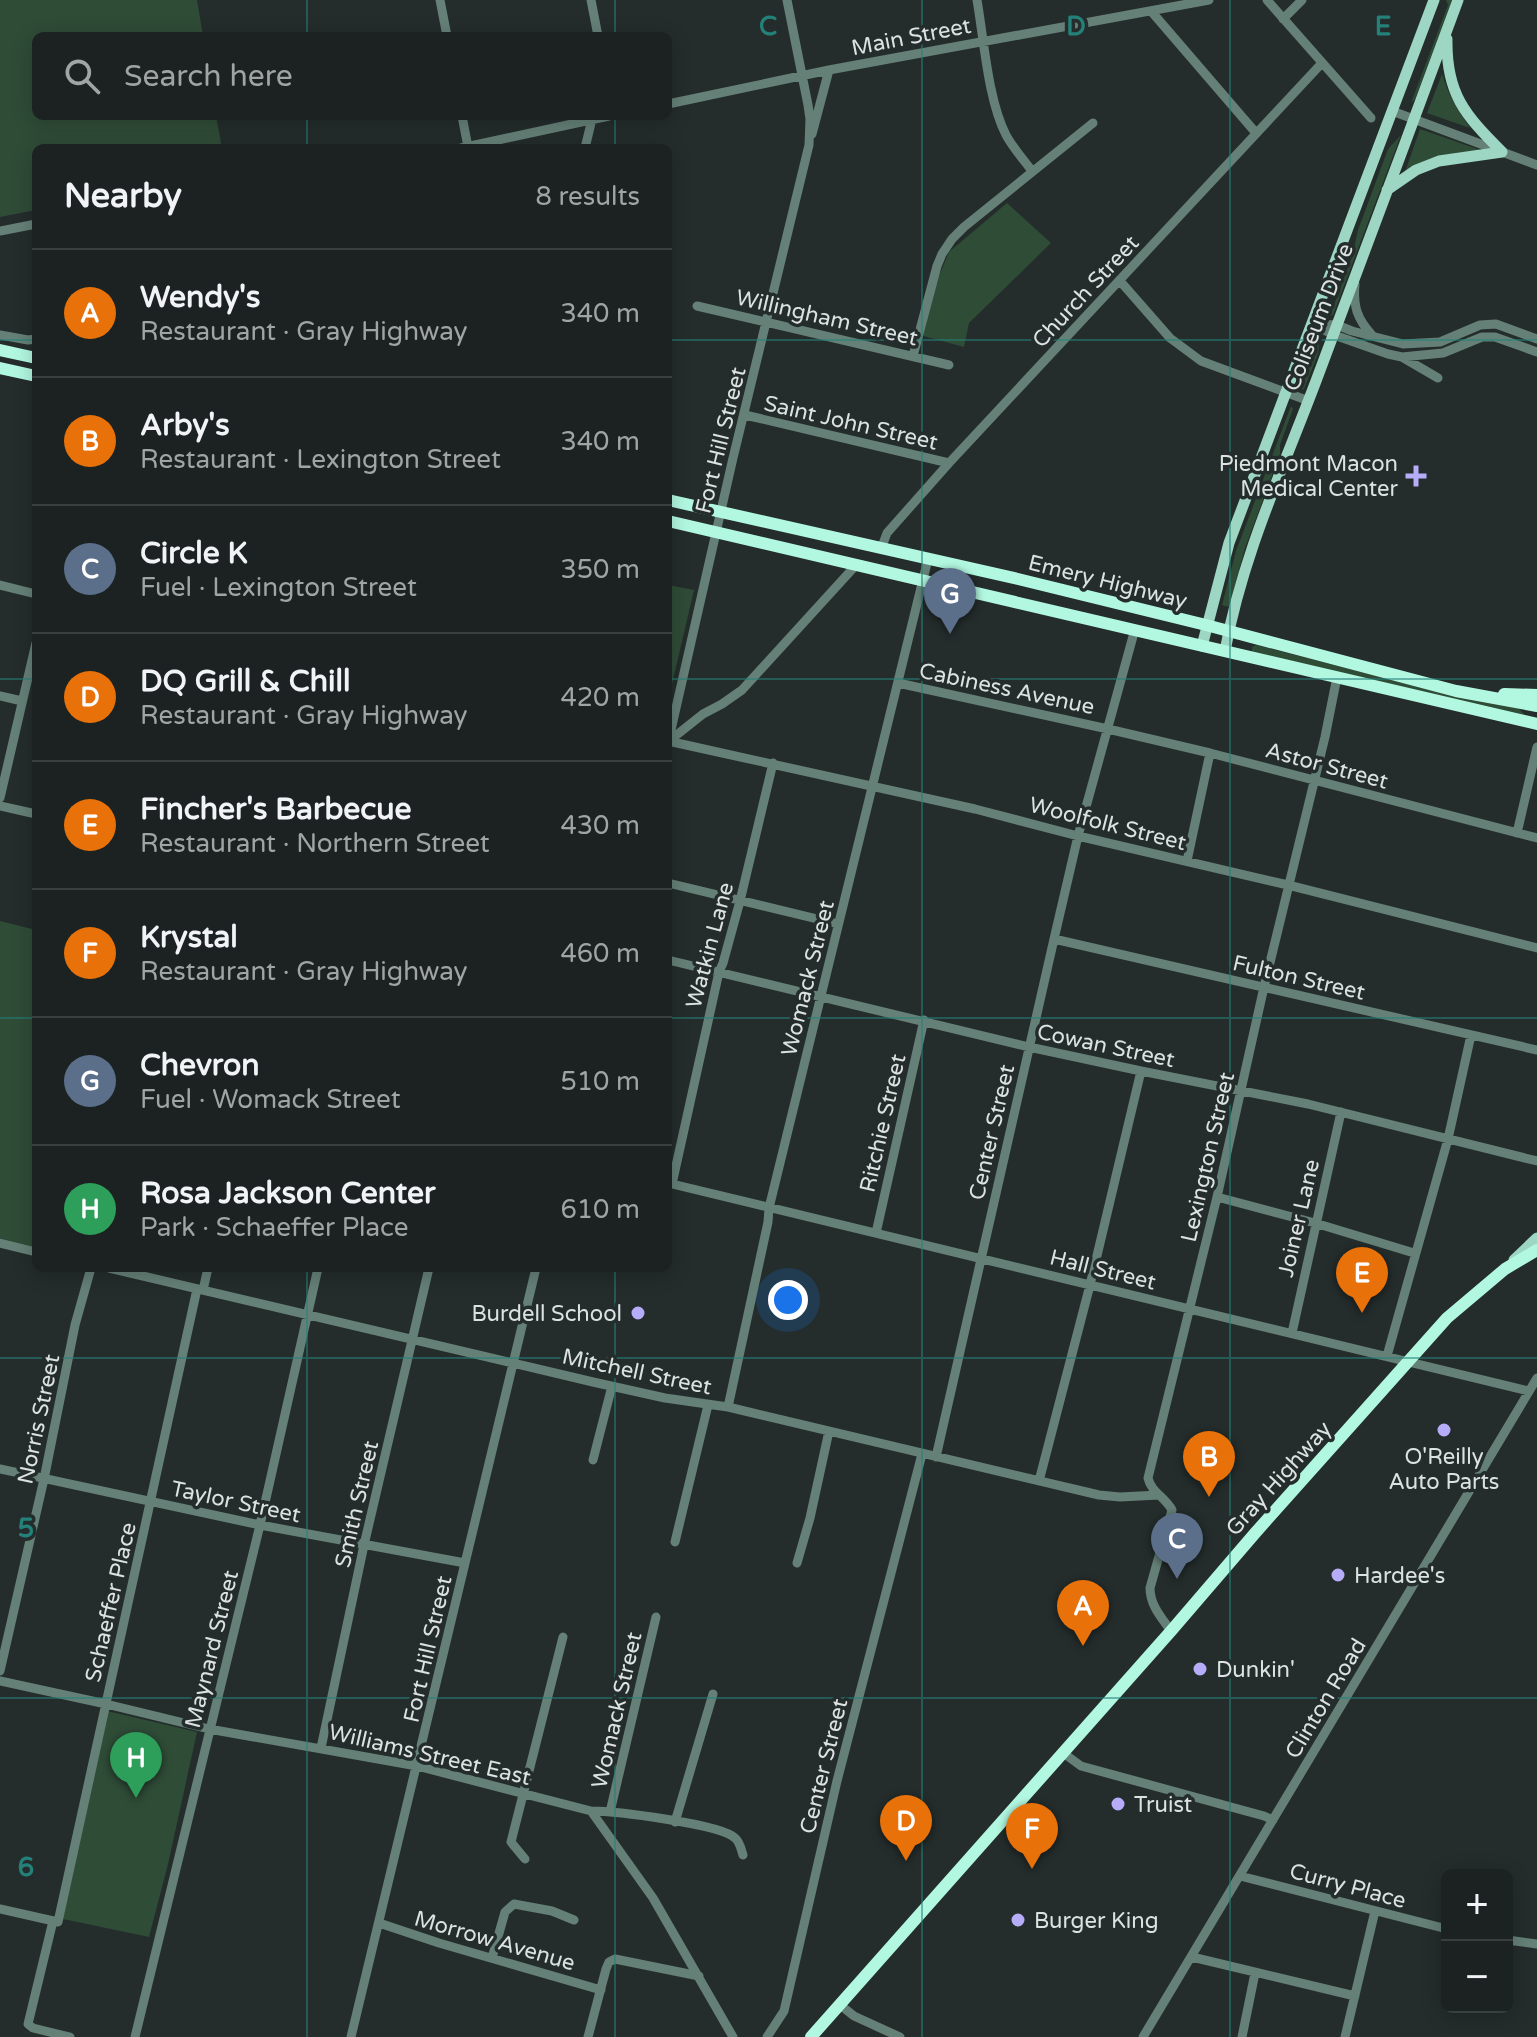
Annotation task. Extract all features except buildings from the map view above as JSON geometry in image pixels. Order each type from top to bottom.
[{"type":"highway","points":[[0,350],[32,357]]},
{"type":"highway","points":[[0,368],[32,375]]},
{"type":"highway","name":"Emery Highway","points":[[672,501],[1206,625],[1456,691],[1537,706]]},
{"type":"highway","name":"Emery Highway","points":[[672,522],[1537,724]]},
{"type":"highway","points":[[1456,691],[1537,695]]},
{"type":"highway","name":"Gray Highway","points":[[811,2037],[1447,1318],[1505,1269],[1537,1250]]},
{"type":"main road","name":"Coliseum Drive","points":[[1202,646],[1229,543],[1434,0]]},
{"type":"main road","name":"Coliseum Drive","points":[[1225,651],[1254,538],[1336,330],[1458,0]]},
{"type":"main road","points":[[1448,26],[1447,60],[1453,90],[1471,120],[1502,152]]},
{"type":"main road","points":[[1387,191],[1416,170],[1439,161],[1502,152]]},
{"type":"main road","points":[[1505,1269],[1537,1238]]},
{"type":"street","points":[[440,0],[446,32]]},
{"type":"street","points":[[591,0],[597,32]]},
{"type":"street","name":"Fort Hill Street","points":[[787,0],[810,119],[809,145]]},
{"type":"street","points":[[977,0],[999,117],[1010,142],[1032,171]]},
{"type":"street","name":"Main Street","points":[[672,103],[829,70],[1209,0]]},
{"type":"street","points":[[1267,0],[1371,118]]},
{"type":"street","points":[[1283,19],[1302,0]]},
{"type":"street","points":[[1151,11],[1256,133]]},
{"type":"street","name":"Church Street","points":[[881,549],[887,533],[949,463],[1322,63]]},
{"type":"street","name":"Fort Hill Street","points":[[672,725],[829,70]]},
{"type":"street","points":[[1392,111],[1537,165]]},
{"type":"street","points":[[462,120],[465,144]]},
{"type":"street","points":[[479,144],[587,120]]},
{"type":"street","points":[[586,144],[592,120]]},
{"type":"street","points":[[913,356],[935,274],[947,247],[964,227],[1093,123]]},
{"type":"street","points":[[0,231],[32,225]]},
{"type":"street","points":[[1355,277],[1355,309],[1359,320],[1372,335]]},
{"type":"street","points":[[1120,281],[1170,338],[1201,361],[1309,401]]},
{"type":"street","name":"Willingham Street","points":[[697,306],[949,365]]},
{"type":"street","points":[[1312,324],[1403,344],[1440,342],[1480,325],[1496,324],[1537,339]]},
{"type":"street","points":[[1336,330],[1388,354],[1402,357],[1443,353],[1482,337],[1495,337],[1537,352]]},
{"type":"street","points":[[0,335],[32,340]]},
{"type":"street","points":[[1402,357],[1438,378]]},
{"type":"street","name":"Saint John Street","points":[[745,415],[949,463]]},
{"type":"street","name":"Womack Street","points":[[728,1407],[769,1208],[928,559]]},
{"type":"street","points":[[672,739],[750,682],[857,564]]},
{"type":"street","points":[[0,585],[32,593]]},
{"type":"street","name":"Center Street","points":[[936,1457],[1078,836],[1135,629]]},
{"type":"street","points":[[0,798],[32,660]]},
{"type":"street","name":"Lexington Street","points":[[1171,1631],[1150,1597],[1153,1574],[1172,1510],[1150,1487],[1148,1478],[1191,1309],[1337,677]]},
{"type":"street","name":"Cabiness Avenue","points":[[898,683],[1108,729]]},
{"type":"street","points":[[0,696],[22,701]]},
{"type":"street","points":[[675,712],[689,716],[703,714]]},
{"type":"street","name":"Astor Street","points":[[1108,729],[1537,838]]},
{"type":"street","name":"Woolfolk Street","points":[[672,743],[975,809],[1537,948]]},
{"type":"street","points":[[1517,833],[1537,747]]},
{"type":"street","points":[[1187,861],[1210,753]]},
{"type":"street","name":"Watkin Lane","points":[[672,1175],[719,972],[740,901],[773,763]]},
{"type":"street","points":[[0,806],[32,813]]},
{"type":"street","points":[[672,884],[838,924]]},
{"type":"street","name":"Fulton Street","points":[[1054,939],[1537,1050]]},
{"type":"street","name":"Cowan Street","points":[[672,961],[1029,1047],[1341,1112],[1537,1161]]},
{"type":"street","name":"Ritchie Street","points":[[876,1233],[924,1020]]},
{"type":"street","points":[[1387,1356],[1448,1139],[1471,1035]]},
{"type":"street","points":[[1039,1481],[1141,1071]]},
{"type":"street","name":"Joiner Lane","points":[[1292,1333],[1341,1112]]},
{"type":"street","name":"Hall Street","points":[[672,1184],[1529,1391]]},
{"type":"street","points":[[1217,1197],[1414,1253]]},
{"type":"street","points":[[0,1243],[32,1251]]},
{"type":"street","name":"Norris Street","points":[[0,1671],[75,1325],[90,1272]]},
{"type":"street","name":"Mitchell Street","points":[[126,1272],[673,1400],[728,1407],[1099,1495],[1159,1495]]},
{"type":"street","name":"Schaeffer Place","points":[[70,2037],[28,2024],[56,1922],[200,1289],[206,1272]]},
{"type":"street","name":"Maynard Street","points":[[135,2037],[260,1525],[317,1272]]},
{"type":"street","name":"Smith Street","points":[[321,1748],[364,1545],[428,1272]]},
{"type":"street","name":"Fort Hill Street","points":[[351,2037],[535,1272]]},
{"type":"street","name":"Clinton Road","points":[[1143,2037],[1537,1378]]},
{"type":"street","points":[[593,1460],[612,1386]]},
{"type":"street","points":[[675,1542],[708,1405]]},
{"type":"street","points":[[797,1563],[829,1431]]},
{"type":"street","name":"Center Street","points":[[767,2037],[784,2011],[837,1781],[922,1454]]},
{"type":"street","name":"Taylor Street","points":[[0,1469],[260,1525],[465,1563]]},
{"type":"street","name":"Womack Street","points":[[610,1812],[656,1617]]},
{"type":"street","points":[[525,1859],[511,1842],[563,1637]]},
{"type":"street","name":"Williams Street East","points":[[0,1681],[209,1729],[417,1766],[591,1811],[635,1814],[675,1822],[733,1836],[743,1855]]},
{"type":"street","points":[[675,1822],[713,1694]]},
{"type":"street","points":[[1062,1752],[1081,1766],[1273,1820]]},
{"type":"street","points":[[591,1811],[653,1898],[733,2037]]},
{"type":"street","name":"Curry Place","points":[[1240,1876],[1441,1928]]},
{"type":"street","points":[[492,1958],[505,1912],[514,1904],[552,1911],[574,1920]]},
{"type":"street","points":[[0,1909],[56,1922]]},
{"type":"street","points":[[1345,2037],[1375,1911]]},
{"type":"street","name":"Morrow Avenue","points":[[379,1923],[601,1990]]},
{"type":"street","points":[[1513,1941],[1537,1944]]},
{"type":"street","points":[[1192,1957],[1355,1996]]},
{"type":"street","points":[[588,2037],[609,1962],[615,1959],[699,1976]]},
{"type":"street","points":[[1242,2037],[1255,1973]]},
{"type":"street","points":[[839,2004],[854,2016],[900,2037]]},
{"type":"green space","points":[[0,0],[197,0],[202,32],[32,32],[32,120],[217,120],[221,144],[32,144],[32,211],[0,217]]},
{"type":"green space","points":[[1446,0],[1452,0],[1411,103],[1448,5]]},
{"type":"green space","points":[[1442,74],[1454,102],[1470,128],[1427,113]]},
{"type":"green space","points":[[1420,129],[1486,152],[1454,154],[1405,172]]},
{"type":"green space","points":[[1401,135],[1333,315],[1330,316],[1388,149]]},
{"type":"green space","points":[[1007,203],[1051,243],[969,323],[964,347],[920,335],[949,252]]},
{"type":"green space","points":[[1320,340],[1318,354],[1301,390],[1299,388],[1312,352]]},
{"type":"green space","points":[[1291,406],[1293,409],[1280,445],[1280,454],[1245,548],[1229,607],[1222,605],[1236,551]]},
{"type":"green space","points":[[672,586],[694,590],[672,684]]},
{"type":"green space","points":[[1256,645],[1450,695],[1518,708],[1525,715],[1252,652],[1252,647]]},
{"type":"green space","points":[[0,921],[32,929],[32,1247],[0,1238]]},
{"type":"green space","points":[[107,1711],[197,1732],[149,1937],[63,1919]]},
{"type":"place","name":"Piedmont Macon Medical Center","points":[[1416,476]]},
{"type":"place","name":"Chevron","points":[[950,634]]},
{"type":"place","name":"Burdell School","points":[[638,1313]]},
{"type":"place","name":"Fincher's Barbecue","points":[[1362,1313]]},
{"type":"place","name":"O'Reilly Auto Parts","points":[[1444,1430]]},
{"type":"place","name":"Arby's","points":[[1209,1497]]},
{"type":"place","name":"Hardee's","points":[[1338,1575]]},
{"type":"place","name":"Circle K","points":[[1177,1579]]},
{"type":"place","name":"Wendy's","points":[[1083,1646]]},
{"type":"place","name":"Dunkin'","points":[[1200,1669]]},
{"type":"place","name":"Rosa Jackson Center","points":[[136,1798]]},
{"type":"place","name":"Truist","points":[[1118,1804]]},
{"type":"place","name":"DQ Grill & Chill","points":[[906,1861]]},
{"type":"place","name":"Krystal","points":[[1032,1869]]},
{"type":"place","name":"Burger King","points":[[1018,1920]]}]
